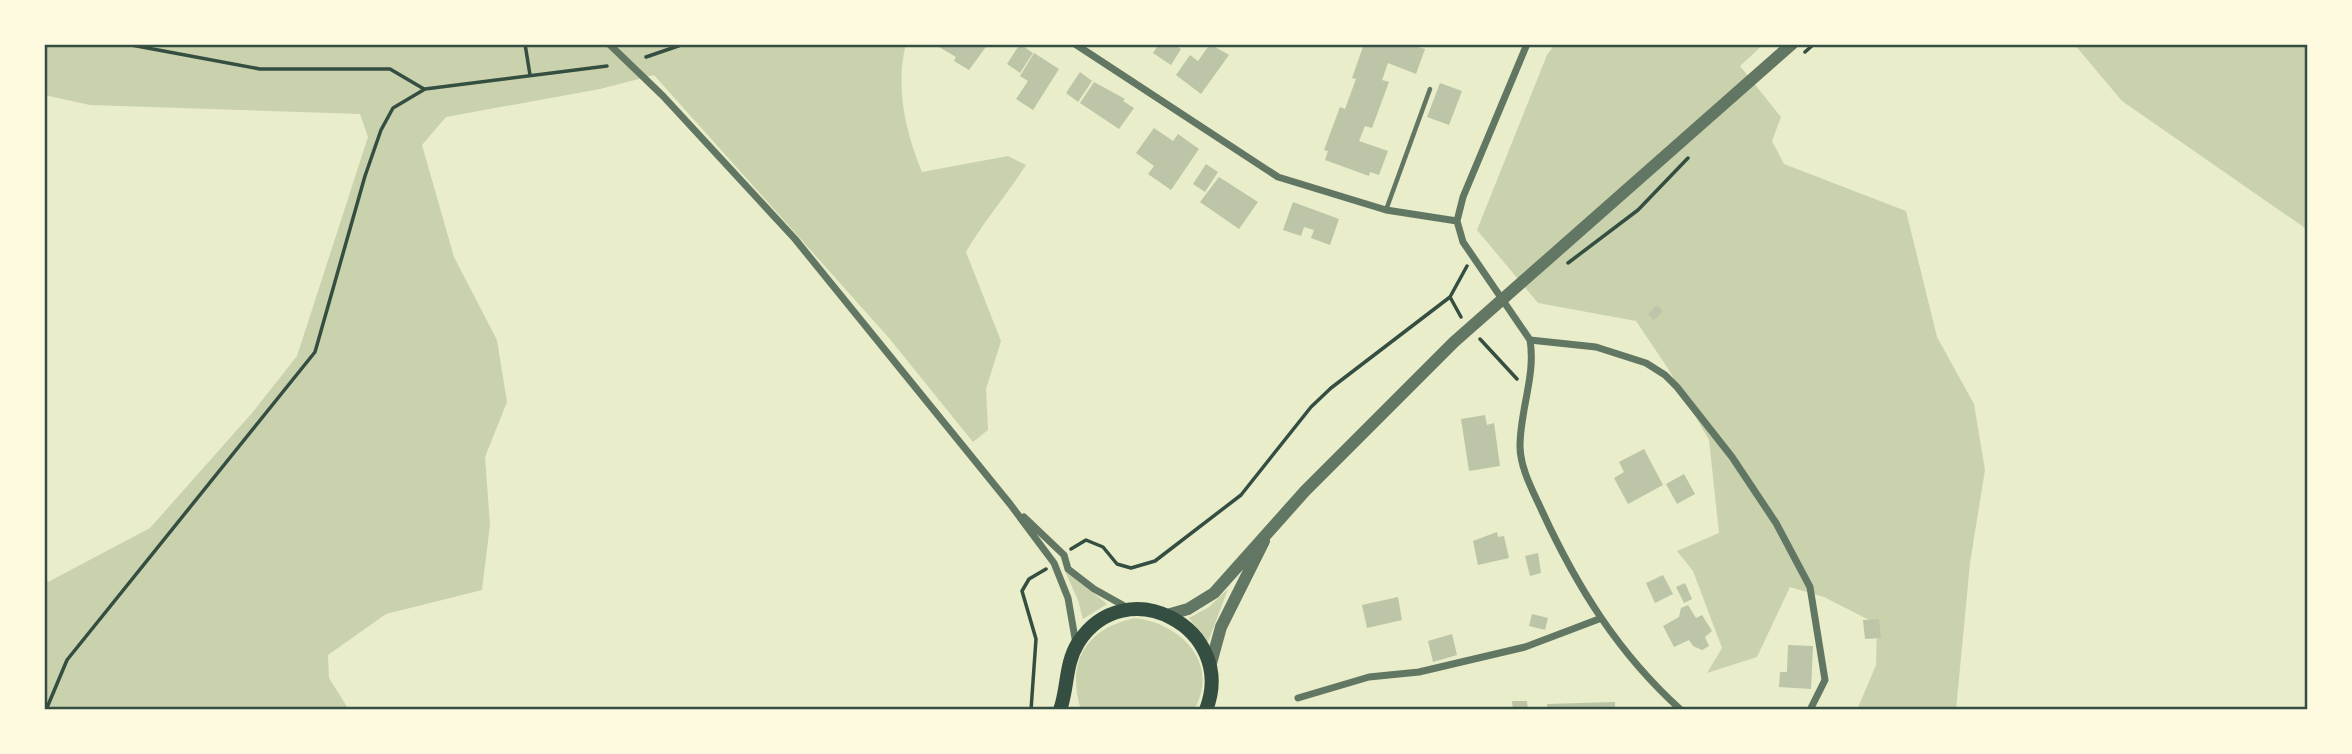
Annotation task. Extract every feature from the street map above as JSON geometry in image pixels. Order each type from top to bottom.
[{"type":"main road","points":[[1072,710],[1067,691],[1068,664],[1076,645],[1099,621],[1130,610],[1167,615],[1195,635],[1210,667],[1212,687],[1206,710]]},
{"type":"main road","points":[[1060,710],[1067,691]]},
{"type":"street","points":[[609,44],[663,96],[795,239],[1010,504],[1054,563],[1068,598],[1076,645]]},
{"type":"street","points":[[1075,44],[1278,177],[1386,211],[1457,221]]},
{"type":"street","points":[[1515,44],[1522,51]]},
{"type":"street","points":[[1527,44],[1463,197],[1457,221],[1462,242],[1530,340],[1532,357],[1520,447],[1527,477],[1563,556],[1599,619],[1655,687],[1681,710]]},
{"type":"street","points":[[1167,615],[1188,609],[1214,593],[1305,491],[1405,389],[1501,299],[1792,44]]},
{"type":"street","points":[[1530,340],[1596,348],[1646,363],[1665,375],[1677,387],[1732,457],[1776,523],[1810,587],[1825,680],[1810,710]]},
{"type":"street","points":[[1010,504],[1064,555],[1068,569],[1094,589],[1130,610]]},
{"type":"street","points":[[1210,667],[1221,627],[1266,537]]},
{"type":"street","points":[[1298,698],[1368,677],[1419,672],[1525,647],[1599,619]]},
{"type":"lane","points":[[1386,211],[1430,89]]},
{"type":"path","points":[[126,44],[260,69],[390,69],[425,89]]},
{"type":"path","points":[[525,44],[530,75]]},
{"type":"path","points":[[646,57],[684,44]]},
{"type":"path","points":[[46,710],[67,660],[315,352],[381,130],[393,108],[425,89],[607,66]]},
{"type":"path","points":[[1064,555],[1086,540],[1103,547],[1117,564],[1131,568],[1155,561],[1241,495],[1311,407],[1331,388],[1450,297]]},
{"type":"path","points":[[1031,710],[1036,639],[1022,591],[1030,579],[1054,563]]},
{"type":"green space","points":[[44,44],[906,44],[901,76],[904,108],[911,141],[922,172],[1008,156],[1026,165],[966,252],[1001,341],[986,389],[988,430],[973,442],[889,338],[654,75],[600,89],[446,117],[422,145],[454,257],[497,340],[507,402],[485,457],[490,525],[482,590],[386,614],[328,655],[329,678],[349,710],[44,710],[44,576],[48,582],[150,528],[252,413],[297,356],[368,137],[360,114],[90,105],[44,95]]},
{"type":"green space","points":[[1555,44],[1764,44],[1740,66],[1781,117],[1772,141],[1784,164],[1906,211],[1937,337],[1974,404],[1985,470],[1970,563],[1956,710],[1857,710],[1876,665],[1877,624],[1824,597],[1790,587],[1757,657],[1707,673],[1722,648],[1693,571],[1677,551],[1719,533],[1709,440],[1667,367],[1636,321],[1538,303],[1477,230],[1547,55]]},
{"type":"green space","points":[[2074,44],[2308,44],[2308,230],[2122,101]]},
{"type":"green space","points":[[1064,569],[1107,604],[1083,619]]},
{"type":"green space","points":[[1228,589],[1208,642],[1189,618],[1209,607]]},
{"type":"green space","points":[[1135,618],[1152,621],[1167,628],[1192,648],[1202,676],[1201,693],[1194,710],[1081,710],[1076,677],[1084,650],[1103,630]]},
{"type":"building","points":[[934,44],[988,44],[969,70],[954,61],[956,57]]},
{"type":"building","points":[[1020,44],[1033,53],[1020,73],[1007,64]]},
{"type":"building","points":[[1159,44],[1173,44],[1181,49],[1171,65],[1153,53]]},
{"type":"building","points":[[1210,44],[1229,55],[1201,94],[1176,75],[1190,55],[1198,61]]},
{"type":"building","points":[[1364,44],[1419,44],[1418,47],[1425,49],[1416,74],[1388,63],[1382,80],[1389,82],[1372,128],[1365,126],[1359,141],[1388,151],[1379,175],[1370,172],[1369,176],[1325,160],[1328,151],[1324,150],[1340,107],[1345,109],[1356,79],[1352,78]]},
{"type":"building","points":[[1034,53],[1059,69],[1033,110],[1016,99],[1028,81],[1020,76]]},
{"type":"building","points":[[1080,72],[1092,81],[1078,102],[1066,93]]},
{"type":"building","points":[[1094,82],[1125,99],[1123,101],[1134,108],[1119,129],[1080,103]]},
{"type":"building","points":[[1440,83],[1462,91],[1449,125],[1427,117]]},
{"type":"building","points":[[1154,128],[1173,141],[1178,134],[1199,149],[1171,190],[1148,174],[1154,166],[1136,153]]},
{"type":"building","points":[[1206,164],[1218,172],[1205,192],[1193,184]]},
{"type":"building","points":[[1219,177],[1258,202],[1239,229],[1200,202]]},
{"type":"building","points":[[1293,202],[1339,219],[1330,245],[1311,238],[1314,230],[1304,227],[1301,236],[1283,230]]},
{"type":"building","points":[[1657,305],[1663,311],[1654,320],[1648,314]]},
{"type":"building","points":[[1485,415],[1487,425],[1494,423],[1500,466],[1469,471],[1461,419]]},
{"type":"building","points":[[1644,449],[1663,485],[1628,504],[1614,478],[1624,472],[1619,462]]},
{"type":"building","points":[[1684,474],[1695,494],[1677,504],[1666,484]]},
{"type":"building","points":[[1497,532],[1498,537],[1504,536],[1509,558],[1478,565],[1473,541]]},
{"type":"building","points":[[1538,553],[1541,573],[1530,576],[1525,556]]},
{"type":"building","points":[[1663,575],[1673,594],[1655,603],[1646,583]]},
{"type":"building","points":[[1685,583],[1692,599],[1684,603],[1676,587]]},
{"type":"building","points":[[1398,597],[1402,620],[1367,628],[1362,605]]},
{"type":"building","points":[[1688,605],[1696,618],[1702,615],[1712,631],[1705,637],[1709,646],[1702,650],[1693,646],[1689,640],[1674,647],[1663,626],[1679,617],[1681,608]]},
{"type":"building","points":[[1532,614],[1548,618],[1545,630],[1529,626]]},
{"type":"building","points":[[1879,619],[1881,638],[1865,639],[1863,620]]},
{"type":"building","points":[[1452,634],[1457,655],[1433,662],[1428,641]]},
{"type":"building","points":[[1788,645],[1813,646],[1811,689],[1779,687],[1780,672],[1787,672]]},
{"type":"building","points":[[1512,701],[1527,701],[1528,710],[1513,710]]},
{"type":"building","points":[[1615,702],[1615,710],[1547,710],[1547,704]]}]
